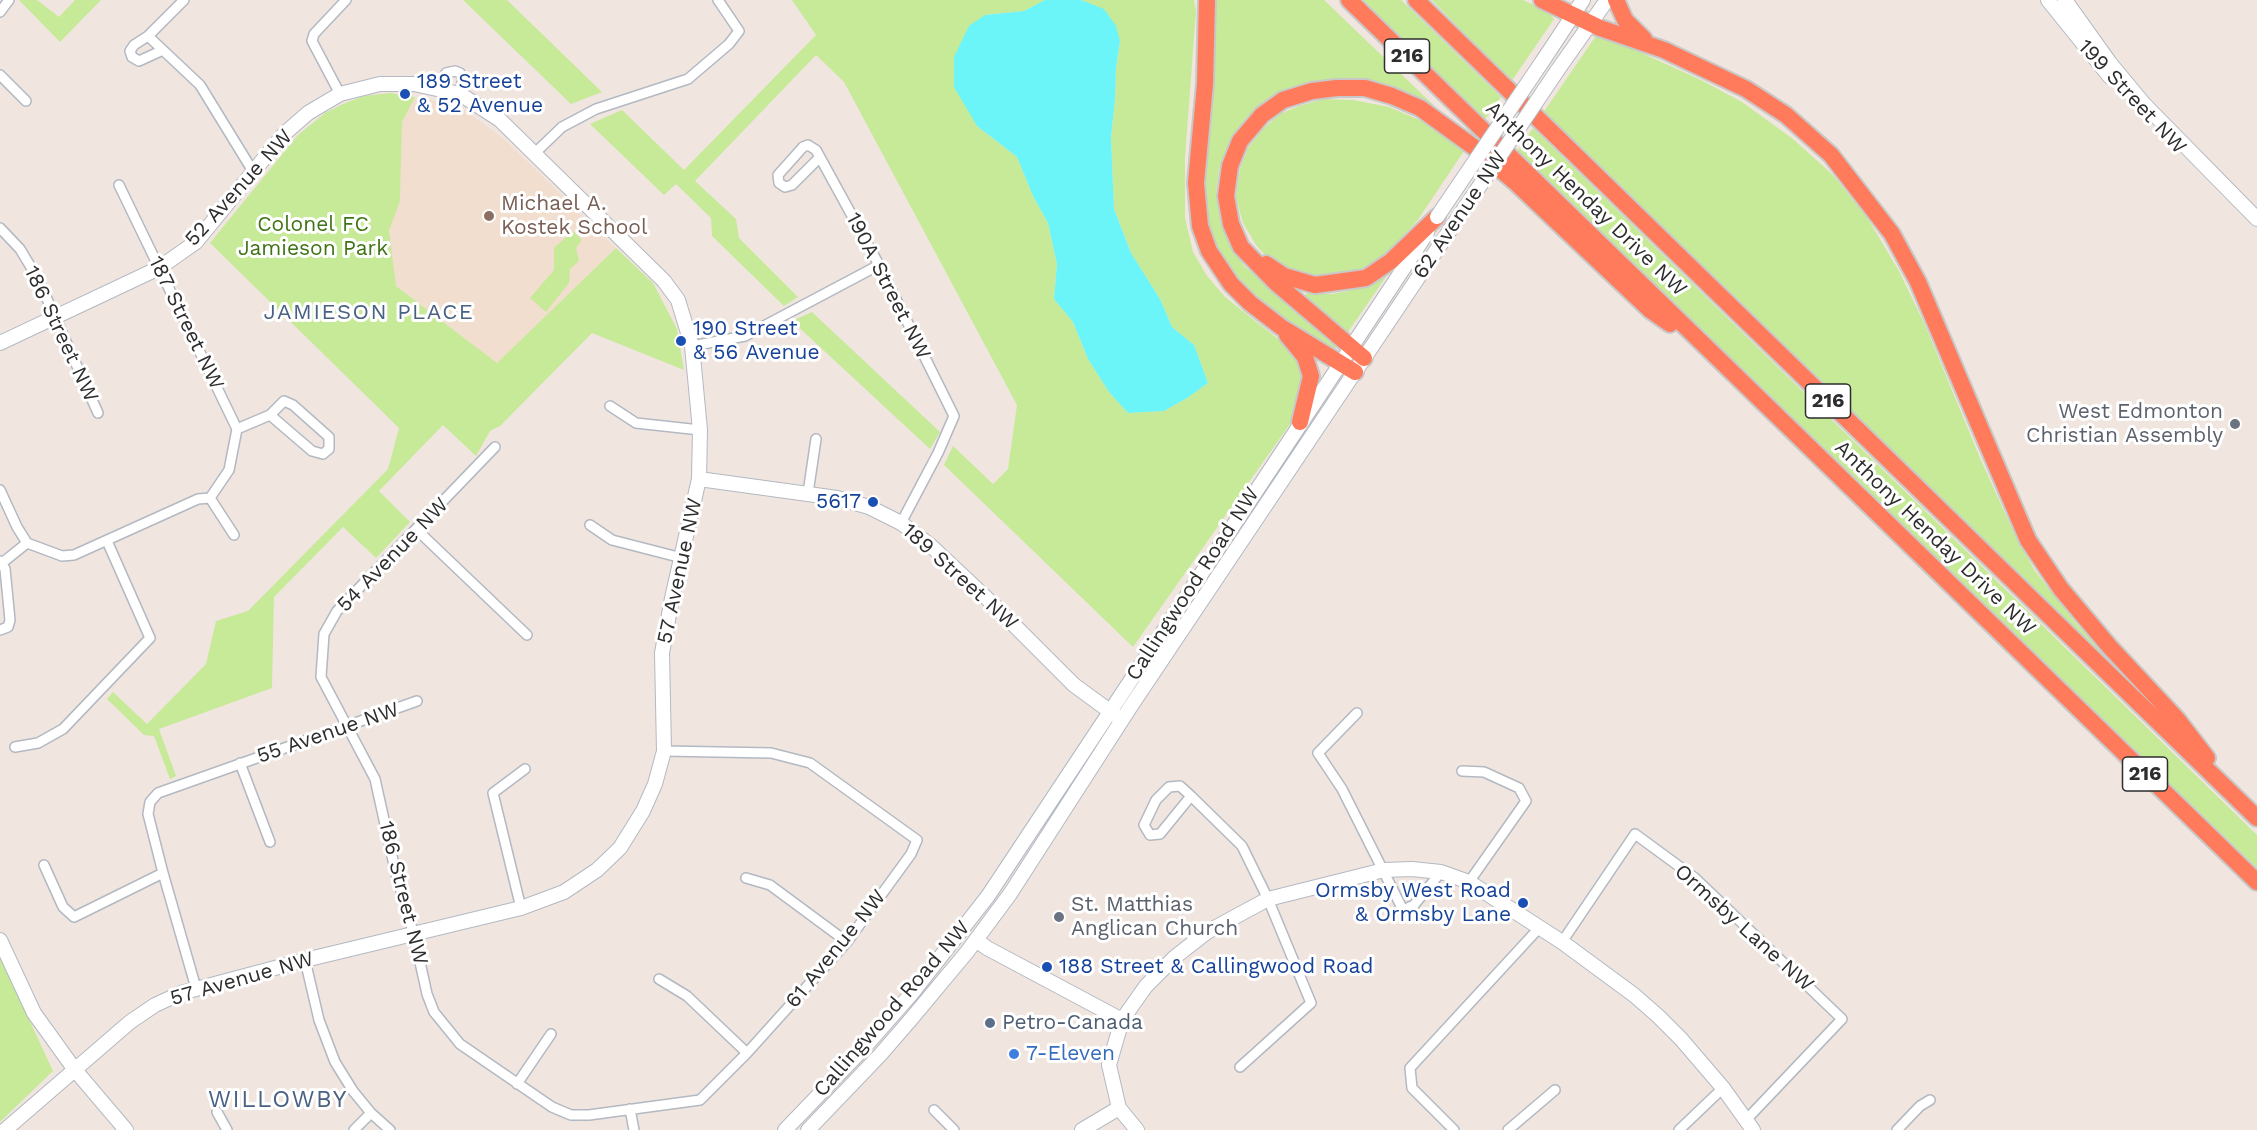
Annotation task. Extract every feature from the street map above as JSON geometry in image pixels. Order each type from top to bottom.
[{"type":"highway","points":[[1207,0],[1205,84],[1196,183],[1200,226],[1209,251],[1231,284],[1250,303],[1281,327],[1340,362],[1359,365]]},
{"type":"highway","name":"Anthony Henday Drive NW","points":[[1349,0],[2257,882]]},
{"type":"highway","name":"Anthony Henday Drive NW","points":[[1416,0],[2257,818]]},
{"type":"highway","points":[[1542,0],[1590,23],[1649,44],[1746,88],[1786,115],[1831,155],[1892,234],[1918,282],[2028,540],[2066,596],[2177,719],[2240,801]]},
{"type":"highway","points":[[1616,0],[1625,20],[1649,44]]},
{"type":"highway","points":[[1359,365],[1350,346],[1276,284],[1241,247],[1231,224],[1226,196],[1230,166],[1240,141],[1262,115],[1283,100],[1312,91],[1365,88],[1420,108],[1466,141],[1516,183],[1650,310],[1715,357]]},
{"type":"highway","points":[[1241,247],[1284,276],[1315,285],[1337,283],[1366,278],[1383,267],[1437,218]]},
{"type":"highway","points":[[1281,327],[1305,357],[1311,376],[1300,422]]},
{"type":"street","points":[[0,12],[9,0]]},
{"type":"street","points":[[163,50],[142,61],[136,60],[131,55],[134,45],[148,36],[184,0]]},
{"type":"street","points":[[340,94],[312,41],[314,34],[346,0]]},
{"type":"street","points":[[535,153],[562,127],[596,109],[688,79],[729,44],[739,31],[718,0]]},
{"type":"street","points":[[1573,15],[1583,0]]},
{"type":"street","name":"62 Avenue NW","points":[[1359,365],[1606,0]]},
{"type":"street","name":"199 Street NW","points":[[2048,0],[2146,118],[2191,161],[2223,186]]},
{"type":"street","name":"199 Street NW","points":[[2065,0],[2110,63],[2149,109],[2257,219]]},
{"type":"street","name":"Callingwood Road NW","points":[[785,1130],[861,1051],[912,992],[962,930],[1017,853],[1350,346],[1573,15]]},
{"type":"street","points":[[148,36],[200,85],[254,173]]},
{"type":"street","points":[[439,89],[446,73],[456,71],[463,78],[460,94]]},
{"type":"street","points":[[0,75],[26,101]]},
{"type":"street","name":"52 Avenue NW","points":[[0,343],[159,268],[196,242],[284,134],[308,113],[340,94],[380,84],[414,84],[460,94],[500,120],[535,153]]},
{"type":"street","points":[[806,146],[816,150],[819,158],[792,185],[784,187],[779,183],[778,175],[806,146]]},
{"type":"street","name":"57 Avenue NW","points":[[5,1130],[130,1022],[155,1005],[196,988],[521,908],[564,892],[597,870],[620,848],[643,811],[655,784],[664,751],[662,653],[699,479],[700,430],[692,346],[678,300],[664,281],[535,153]]},
{"type":"street","name":"190A Street NW","points":[[819,158],[879,265],[954,416],[938,453],[901,523]]},
{"type":"street","name":"187 Street NW","points":[[119,185],[237,429]]},
{"type":"street","name":"186 Street NW","points":[[0,228],[20,249],[38,279],[98,413]]},
{"type":"street","points":[[692,346],[746,336],[879,265]]},
{"type":"street","name":"Callingwood Road NW","points":[[808,1130],[880,1055],[976,940],[1030,864],[1122,720],[1359,365]]},
{"type":"street","points":[[0,489],[27,543],[62,556],[74,555],[198,499],[210,498],[230,470],[237,429],[270,416],[284,401],[293,405],[329,437],[329,449],[323,454],[312,451],[270,416]]},
{"type":"street","points":[[610,406],[636,423],[700,430]]},
{"type":"street","points":[[808,493],[816,440]]},
{"type":"street","name":"54 Avenue NW","points":[[321,677],[324,634],[338,611],[495,447]]},
{"type":"street","name":"189 Street NW","points":[[699,479],[808,493],[869,507],[901,523],[930,545],[988,599],[1074,685],[1122,720]]},
{"type":"street","points":[[210,498],[234,535]]},
{"type":"street","points":[[590,525],[612,540],[682,558]]},
{"type":"street","points":[[417,530],[527,635]]},
{"type":"street","points":[[15,747],[38,743],[63,729],[150,638],[107,541]]},
{"type":"street","points":[[0,630],[8,627],[10,620],[5,569],[1,562],[27,543]]},
{"type":"street","name":"186 Street NW","points":[[321,677],[375,779],[396,874],[414,935],[427,994],[434,1012],[460,1044],[552,1107],[571,1114],[630,1109]]},
{"type":"street","name":"55 Avenue NW","points":[[163,873],[148,814],[150,802],[158,793],[417,701]]},
{"type":"street","points":[[1357,714],[1318,753],[1342,789],[1403,910],[1414,905],[1442,872]]},
{"type":"street","name":"61 Avenue NW","points":[[630,1109],[700,1100],[747,1053],[847,942],[911,854],[917,840],[810,763],[771,753],[664,751]]},
{"type":"street","name":"55 Avenue NW","points":[[240,763],[270,842]]},
{"type":"street","points":[[521,908],[493,793],[525,768]]},
{"type":"street","points":[[1462,771],[1484,772],[1519,788],[1526,801],[1469,882]]},
{"type":"street","points":[[1191,796],[1160,834],[1150,836],[1144,825],[1156,800],[1169,787],[1180,786],[1191,796],[1242,846],[1268,899],[1311,1003],[1240,1066]]},
{"type":"street","name":"Ormsby Lane NW","points":[[1562,942],[1635,834],[1695,878],[1842,1018],[1750,1125]]},
{"type":"street","points":[[44,865],[63,907],[74,917],[163,873],[196,988]]},
{"type":"street","points":[[1137,1130],[1119,1108],[1109,1065],[1122,1020],[1146,986],[1174,957],[1206,932],[1268,899],[1384,870],[1412,869],[1442,872],[1469,882],[1562,942],[1658,1016],[1723,1088],[1750,1125]]},
{"type":"street","points":[[746,878],[770,885],[847,942]]},
{"type":"street","points":[[1454,1130],[1412,1088],[1410,1068],[1540,927]]},
{"type":"street","points":[[962,930],[987,948],[1122,1020]]},
{"type":"street","points":[[0,940],[34,1013],[75,1070],[126,1130]]},
{"type":"street","points":[[305,960],[320,1020],[335,1062],[353,1091],[371,1113],[390,1130]]},
{"type":"street","points":[[659,979],[687,996],[747,1053]]},
{"type":"street","points":[[517,1084],[551,1034]]},
{"type":"street","points":[[1679,1130],[1723,1088]]},
{"type":"street","points":[[1508,1130],[1555,1090]]},
{"type":"street","points":[[1897,1130],[1920,1106],[1930,1100]]},
{"type":"street","points":[[1082,1130],[1119,1108]]},
{"type":"street","points":[[630,1109],[634,1130]]},
{"type":"street","points":[[934,1110],[954,1130]]},
{"type":"street","points":[[217,1112],[227,1130]]},
{"type":"street","points":[[354,1130],[371,1113]]},
{"type":"shaded area","name":"Michael A. Kostek School","points":[[415,97],[462,108],[505,140],[616,248],[497,363],[395,285],[389,231],[400,201],[402,122]]},
{"type":"green space","points":[[19,0],[37,0],[59,17],[75,0],[101,0],[60,42]]},
{"type":"green space","points":[[463,0],[507,0],[602,92],[571,104]]},
{"type":"green space","points":[[792,0],[1045,0],[1024,11],[985,15],[977,126],[1017,157],[1033,196],[1048,223],[1057,264],[1054,299],[1073,322],[1088,359],[1109,392],[1128,413],[1164,411],[1208,383],[1194,345],[1172,327],[1160,299],[1131,253],[1114,209],[1111,138],[1120,41],[1081,0],[1194,0],[1196,11],[1185,158],[1185,218],[1193,252],[1207,276],[1225,297],[1287,346],[1302,371],[1303,391],[1298,409],[1290,424],[1133,647],[944,465],[953,446],[993,484],[1008,469],[1017,405],[844,82],[816,55],[695,181],[736,219],[739,238],[798,297],[784,306],[712,236],[711,218],[676,184],[664,195],[590,124],[622,110],[684,170],[816,35]]},
{"type":"green space","points":[[1210,0],[1324,0],[1448,119],[1358,81],[1329,79],[1296,88],[1263,103],[1245,119],[1230,141],[1219,169],[1216,194],[1220,219],[1230,244],[1244,266],[1334,340],[1337,345],[1334,350],[1260,303],[1236,281],[1216,254],[1204,224],[1202,186]]},
{"type":"green space","points":[[1360,0],[1401,0],[1501,97],[1484,121]]},
{"type":"green space","points":[[1432,0],[1523,0],[1547,11],[1554,19],[1511,82]]},
{"type":"green space","points":[[1598,33],[1701,80],[1742,102],[1793,139],[1834,176],[1868,219],[1899,271],[1925,325],[2014,533],[2035,571],[2075,622],[2115,666],[2113,668],[1543,113]]},
{"type":"green space","name":"Colonel FC Jamieson Park","points":[[390,93],[415,97],[402,122],[400,201],[389,231],[396,286],[497,363],[616,248],[653,283],[677,329],[684,370],[592,333],[500,426],[490,431],[476,456],[443,425],[379,491],[410,522],[376,558],[343,527],[274,597],[272,688],[159,729],[176,776],[170,779],[154,736],[144,735],[107,699],[113,692],[147,724],[206,664],[216,621],[248,611],[388,469],[399,428],[210,243],[298,135],[325,113],[343,104],[364,96]]},
{"type":"green space","points":[[1323,99],[1353,100],[1389,107],[1429,124],[1464,151],[1417,221],[1390,250],[1363,269],[1337,278],[1298,276],[1272,263],[1256,245],[1243,223],[1236,197],[1240,169],[1248,148],[1264,128],[1280,114]]},
{"type":"green space","points":[[1533,128],[2257,835],[2257,868],[1516,153]]},
{"type":"green space","points":[[573,231],[582,240],[576,248],[579,261],[570,269],[569,283],[546,312],[530,298],[554,270],[554,248]]},
{"type":"green space","points":[[1390,271],[1346,333],[1304,297],[1307,293],[1332,294],[1357,289]]},
{"type":"green space","points":[[812,312],[940,432],[930,449],[792,321]]},
{"type":"green space","points":[[0,957],[53,1071],[0,1122]]},
{"type":"water","points":[[1045,0],[1081,0],[1104,9],[1116,26],[1120,41],[1111,138],[1114,209],[1131,253],[1160,299],[1172,327],[1194,345],[1208,383],[1164,411],[1128,413],[1109,392],[1088,359],[1073,322],[1054,299],[1057,264],[1048,223],[1033,196],[1017,157],[977,126],[954,87],[954,57],[969,26],[985,15],[1024,11]]},
{"type":"place","name":"189 Street & 52 Avenue","points":[[405,94]]},
{"type":"place","name":"Michael A. Kostek School","points":[[489,216]]},
{"type":"place","name":"190 Street & 56 Avenue","points":[[681,341]]},
{"type":"place","name":"West Edmonton Christian Assembly","points":[[2235,424]]},
{"type":"place","name":"5617","points":[[873,502]]},
{"type":"place","name":"Ormsby West Road & Ormsby Lane","points":[[1523,903]]},
{"type":"place","name":"St. Matthias Anglican Church","points":[[1059,917]]},
{"type":"place","name":"188 Street & Callingwood Road","points":[[1047,967]]},
{"type":"place","name":"Petro-Canada","points":[[990,1023]]},
{"type":"place","name":"7-Eleven","points":[[1014,1054]]},
{"type":"district","name":"JAMIESON PLACE","points":[[369,313]]},
{"type":"district","name":"WILLOWBY","points":[[278,1100]]}]
